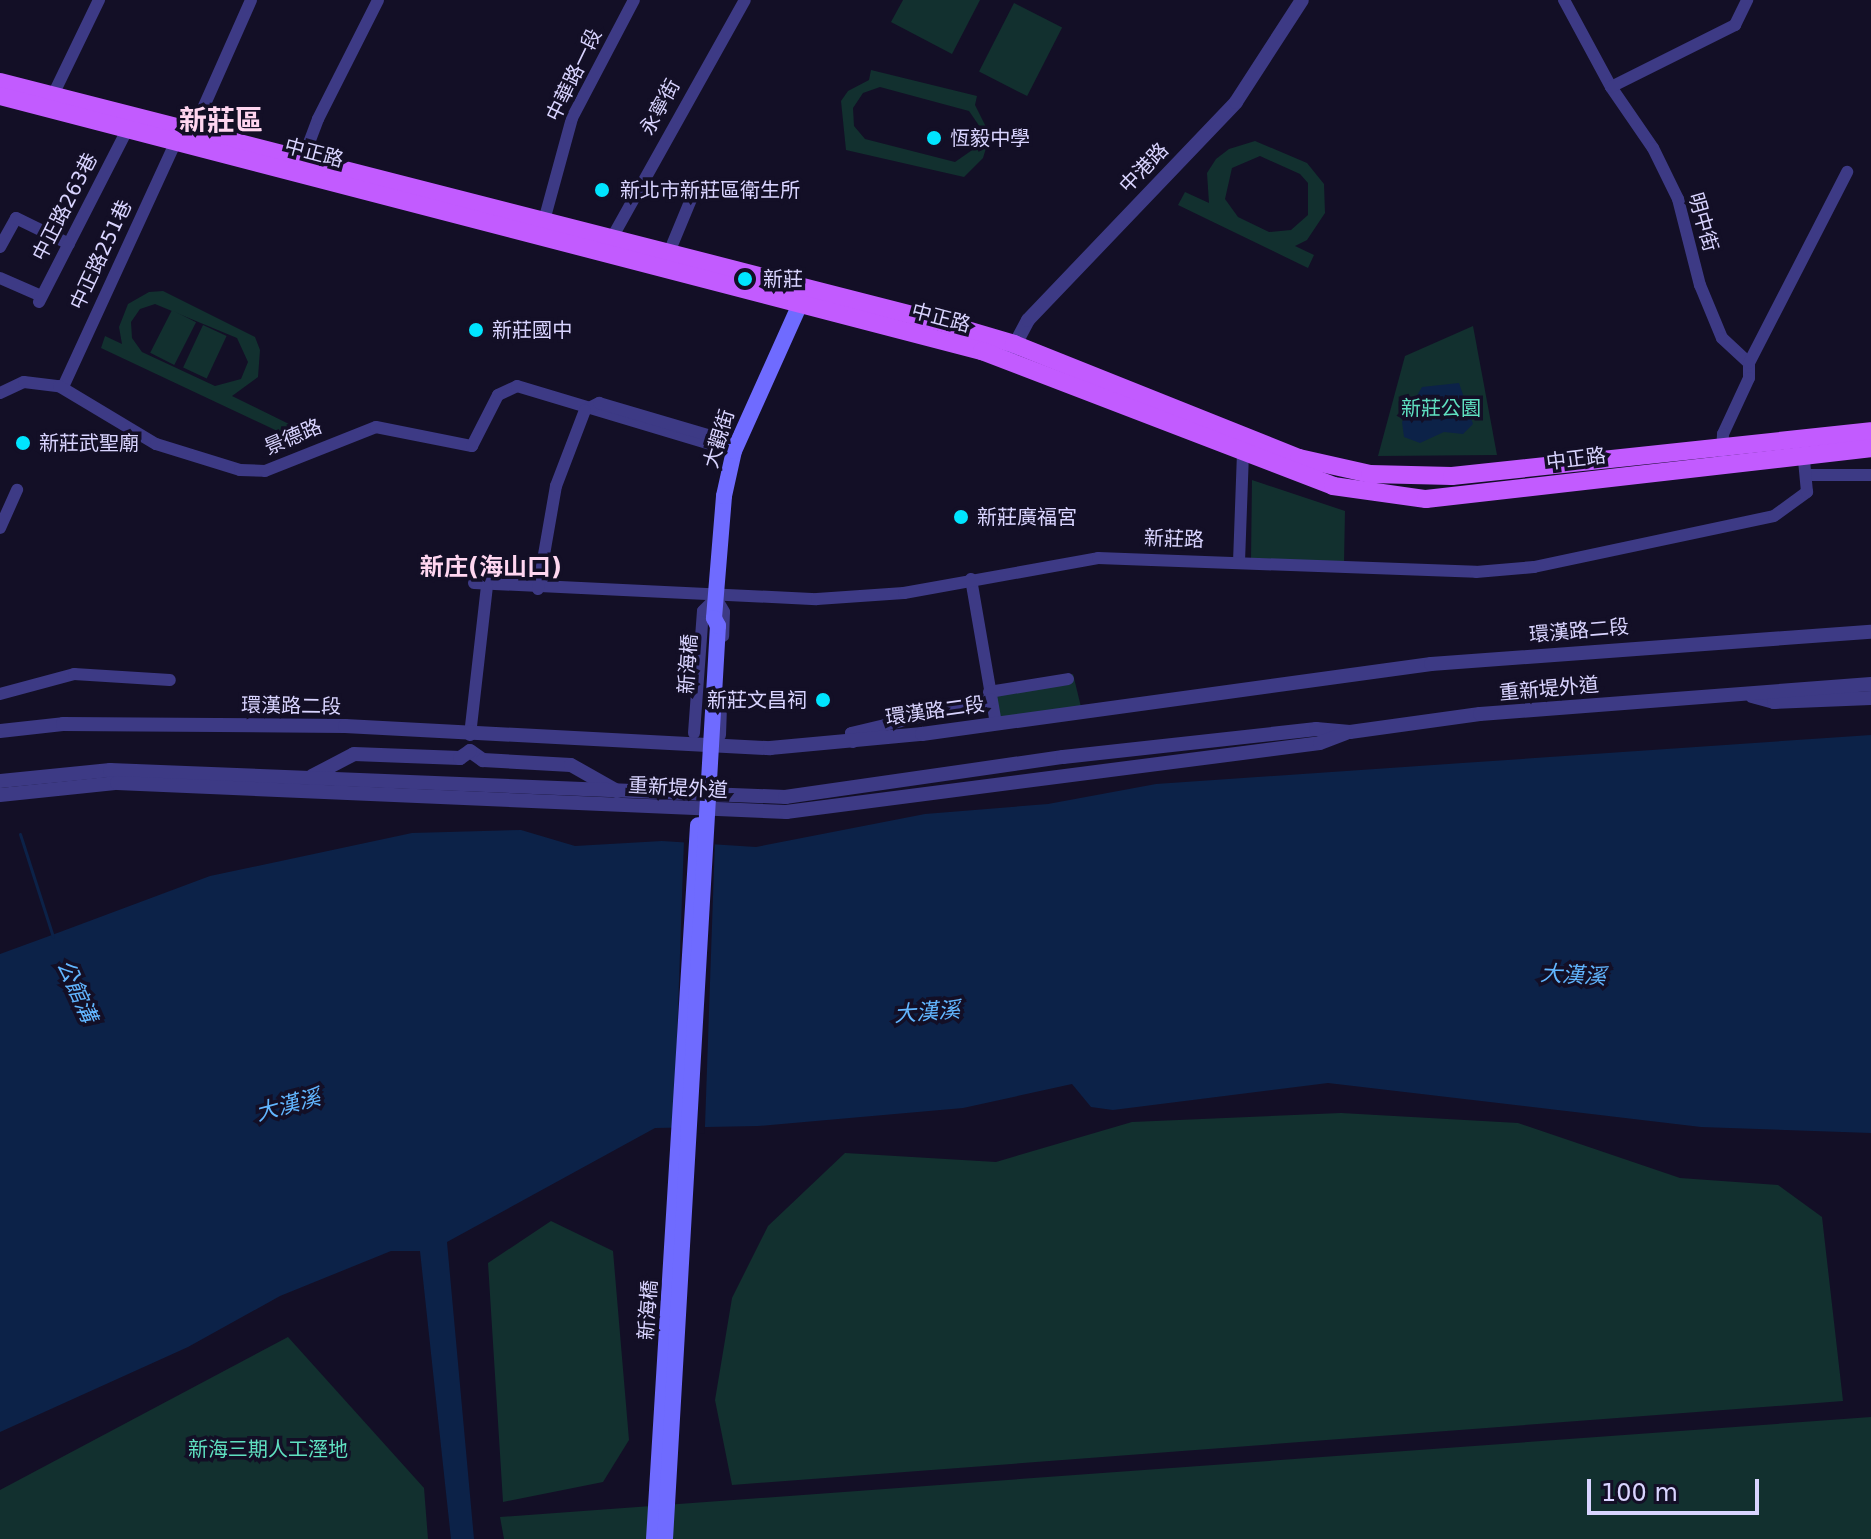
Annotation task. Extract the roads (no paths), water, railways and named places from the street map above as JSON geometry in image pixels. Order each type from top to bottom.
[{"type":"main road","name":"中正路","points":[[0,82],[193,131],[301,164],[1011,352],[1299,458],[1370,474],[1452,476],[1803,447],[1871,448]]},
{"type":"main road","name":"中正路","points":[[0,96],[176,141],[301,164],[545,217],[670,250],[804,295]]},
{"type":"main road","name":"大觀街","points":[[714,618],[724,496],[734,451],[755,396],[804,295]]},
{"type":"main road","name":"中正路","points":[[1011,352],[1243,455],[1333,486],[1426,499],[1722,455]]},
{"type":"main road","name":"中正路","points":[[1803,447],[1871,431]]},
{"type":"main road","name":"新海橋","points":[[654,1539],[710,627],[714,618]]},
{"type":"main road","name":"新海橋","points":[[665,1539],[718,641],[714,618]]},
{"type":"street","points":[[53,95],[99,0]]},
{"type":"street","points":[[193,131],[251,0]]},
{"type":"street","points":[[301,164],[378,0]]},
{"type":"street","name":"中華路一段","points":[[545,217],[572,118],[634,0]]},
{"type":"street","name":"永寧街","points":[[613,236],[745,0]]},
{"type":"street","name":"中港路","points":[[1011,352],[1028,320],[1236,102],[1302,0]]},
{"type":"street","name":"明中街","points":[[1564,0],[1611,87],[1653,148],[1678,199],[1700,285],[1722,338],[1749,363]]},
{"type":"street","points":[[1611,87],[1735,25],[1747,0]]},
{"type":"street","name":"中正路263巷","points":[[0,278],[38,298],[127,130]]},
{"type":"street","name":"中正路251巷","points":[[63,387],[176,141]]},
{"type":"street","points":[[1722,455],[1749,378],[1749,363],[1847,172]]},
{"type":"street","points":[[670,250],[692,197]]},
{"type":"street","points":[[0,247],[16,218],[69,244]]},
{"type":"street","name":"景德路","points":[[0,393],[24,382],[63,387],[156,444],[226,467],[265,471],[376,427],[472,446],[498,395],[517,386],[585,410],[734,451]]},
{"type":"street","points":[[538,589],[556,486],[585,410]]},
{"type":"street","points":[[1803,447],[1807,475],[1871,475]]},
{"type":"street","points":[[1239,562],[1243,455]]},
{"type":"street","name":"新莊路","points":[[470,743],[480,584],[716,598],[904,593],[1098,558],[1476,572],[1534,567],[1774,516],[1801,501],[1807,475]]},
{"type":"street","points":[[0,528],[17,490]]},
{"type":"street","points":[[971,579],[996,723]]},
{"type":"street","name":"大觀街","points":[[694,733],[703,611],[716,598],[724,612],[720,735]]},
{"type":"street","name":"環漢路二段","points":[[0,731],[115,724],[345,726],[470,743],[730,749],[853,742],[1431,664],[1871,632]]},
{"type":"street","points":[[0,694],[74,674],[170,680]]},
{"type":"street","points":[[853,742],[851,733],[1068,679]]},
{"type":"street","name":"重新堤外道","points":[[1751,696],[1773,687],[1871,684]]},
{"type":"street","name":"重新堤外道","points":[[0,781],[79,769],[785,797],[1063,757],[1316,729],[1350,732],[1495,713],[1751,696],[1774,702],[1871,698]]},
{"type":"street","name":"重新堤外道","points":[[0,795],[117,783],[786,812],[1320,743],[1350,732]]},
{"type":"street","points":[[312,776],[354,754],[460,758],[470,743],[483,760],[571,765],[617,791]]},
{"type":"water","points":[[1459,383],[1473,424],[1463,434],[1444,432],[1420,443],[1404,437],[1402,422],[1422,387]]},
{"type":"water","name":"大漢溪","points":[[1871,735],[1871,1133],[1701,1127],[1328,1083],[1113,1110],[1091,1107],[1072,1084],[963,1108],[758,1126],[655,1128],[447,1242],[474,1539],[451,1539],[420,1251],[391,1251],[280,1296],[188,1347],[0,1432],[0,954],[210,876],[412,833],[521,830],[575,846],[662,841],[756,847],[925,814],[1048,804],[1156,784]]},
{"type":"waterway","name":"公館溝","points":[[20,834],[53,937]]},
{"type":"place","name":"恆毅中學","points":[[934,138]]},
{"type":"place","name":"新北市新莊區衛生所","points":[[602,190]]},
{"type":"place","name":"新莊","points":[[745,279]]},
{"type":"place","name":"新莊國中","points":[[476,330]]},
{"type":"place","name":"新莊武聖廟","points":[[23,443]]},
{"type":"place","name":"新莊廣福宮","points":[[961,517]]},
{"type":"place","name":"新莊文昌祠","points":[[823,700]]},
{"type":"district","name":"新莊區","points":[[221,121]]},
{"type":"district","name":"新庄(海山口)","points":[[491,568]]},
{"type":"park label","name":"新莊公園","points":[[1441,408]]},
{"type":"park label","name":"新海三期人工溼地","points":[[268,1449]]}]
